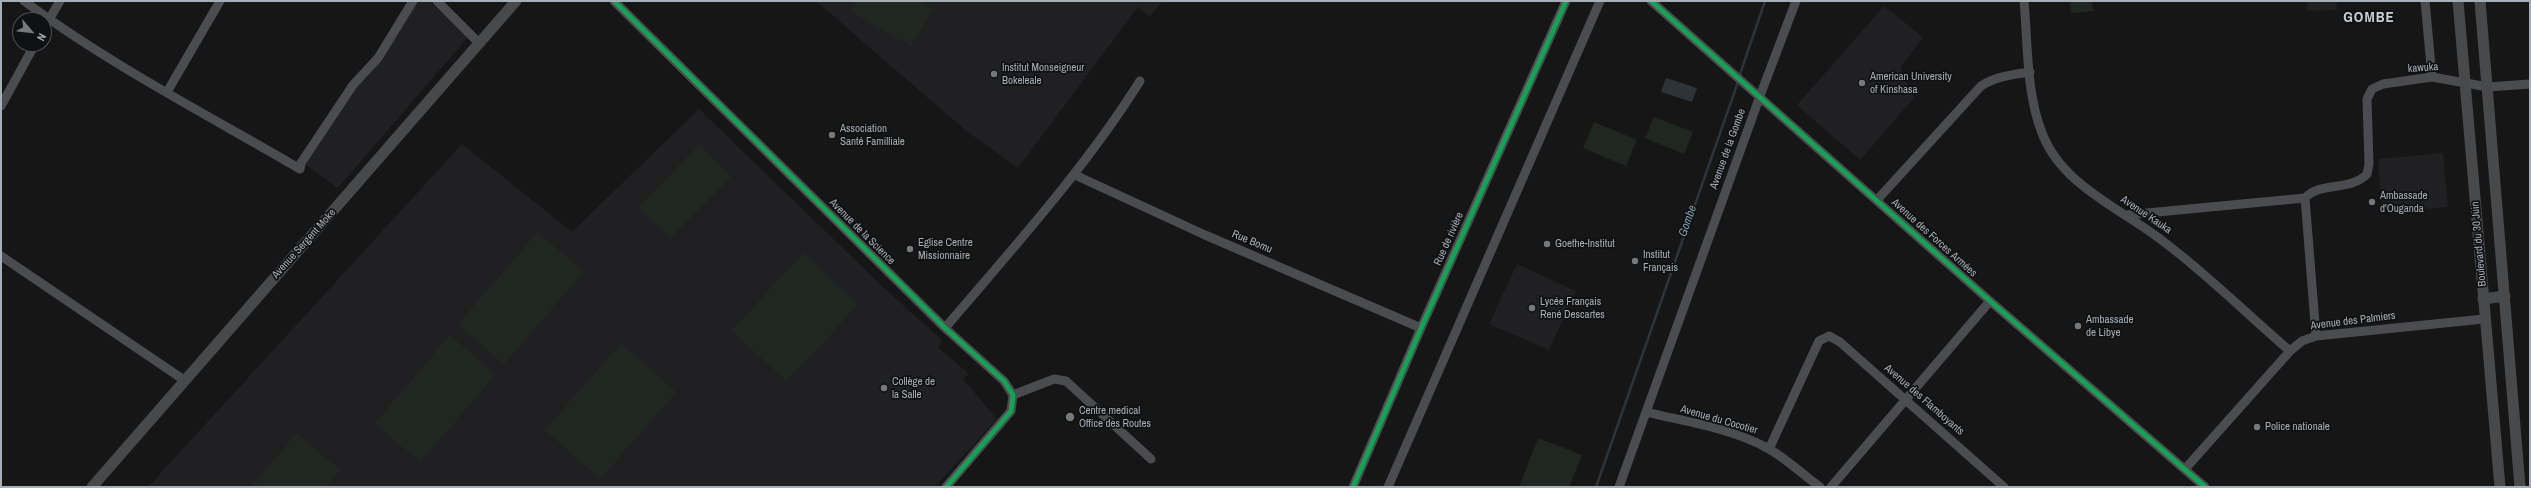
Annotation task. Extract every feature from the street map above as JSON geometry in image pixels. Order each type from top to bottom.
[{"type":"main road","name":"Avenue Sergent Moke","points":[[92,487],[516,1]]},
{"type":"main road","name":"Boulevard du 30 Juin","points":[[2458,1],[2484,299],[2484,319],[2500,487]]},
{"type":"main road","name":"Boulevard du 30 Juin","points":[[2480,1],[2520,487]]},
{"type":"main road","points":[[2484,299],[2505,296]]},
{"type":"street","points":[[24,1],[38,12]]},
{"type":"street","points":[[52,15],[60,1]]},
{"type":"street","points":[[167,92],[220,1]]},
{"type":"street","points":[[52,22],[167,92],[300,169],[301,163],[352,85],[378,58],[413,1]]},
{"type":"street","points":[[437,1],[479,43]]},
{"type":"street","name":"Avenue de la Science","points":[[614,1],[945,328],[1004,381],[1013,395]]},
{"type":"street","name":"Rue de rivière","points":[[1353,487],[1421,328],[1566,1]]},
{"type":"street","points":[[1388,487],[1600,1]]},
{"type":"street","name":"Avenue des Forces Armées","points":[[1651,1],[1990,301],[2205,487]]},
{"type":"street","name":"Avenue de la Gombe","points":[[1619,487],[1760,96],[1796,1]]},
{"type":"street","name":"Avenue Kauka","points":[[2024,1],[2034,108],[2042,134],[2050,150],[2062,166],[2079,183],[2166,242],[2290,351]]},
{"type":"street","points":[[2425,1],[2432,77]]},
{"type":"street","points":[[1,106],[31,52]]},
{"type":"street","points":[[1877,200],[1981,86],[1991,79],[2006,75],[2030,72]]},
{"type":"street","name":"kawuka","points":[[2305,198],[2311,191],[2353,184],[2367,174],[2369,164],[2366,99],[2372,89],[2383,84],[2432,77],[2488,87],[2530,84]]},
{"type":"street","points":[[945,328],[1075,175],[1111,127],[1140,81]]},
{"type":"street","name":"Rue Bomu","points":[[1075,175],[1205,235],[1421,328]]},
{"type":"street","points":[[2126,215],[2305,198],[2316,336]]},
{"type":"street","points":[[1,256],[184,380]]},
{"type":"street","points":[[1831,487],[1990,301]]},
{"type":"street","name":"Avenue des Palmiers","points":[[2185,469],[2290,351],[2302,341],[2316,336],[2484,319]]},
{"type":"street","name":"Avenue des Flamboyants","points":[[1769,449],[1819,341],[1824,336],[1834,338],[1840,342],[2004,487]]},
{"type":"street","points":[[946,487],[1011,411],[1013,395],[1054,379],[1066,381],[1151,459]]},
{"type":"street","name":"Avenue du Cocotier","points":[[1646,412],[1734,434],[1769,449],[1820,487]]},
{"type":"shaded area","points":[[417,1],[429,1],[468,37],[338,188],[304,164],[353,88],[364,81],[385,53]]},
{"type":"shaded area","name":"Institut Monseigneur Bokeleale","points":[[816,1],[1163,1],[1149,17],[1138,7],[1018,168],[965,130]]},
{"type":"shaded area","points":[[857,1],[921,1],[933,8],[911,46],[851,12]]},
{"type":"shaded area","points":[[2070,1],[2092,1],[2093,11],[2071,13]]},
{"type":"shaded area","points":[[2307,1],[2336,1],[2337,10],[2307,11]]},
{"type":"shaded area","name":"American University of Kinshasa","points":[[1884,6],[1923,37],[1900,68],[1914,98],[1860,160],[1797,105]]},
{"type":"shaded area","points":[[1666,78],[1697,88],[1692,102],[1661,92]]},
{"type":"shaded area","points":[[699,109],[884,288],[943,341],[938,347],[969,374],[963,379],[997,419],[935,487],[148,487],[462,144],[572,232]]},
{"type":"shaded area","points":[[1654,117],[1693,132],[1684,154],[1645,138]]},
{"type":"shaded area","points":[[1594,122],[1637,140],[1626,166],[1583,148]]},
{"type":"shaded area","points":[[699,145],[731,177],[670,238],[638,207]]},
{"type":"shaded area","points":[[2443,153],[2448,207],[2382,213],[2378,159]]},
{"type":"shaded area","points":[[538,232],[583,272],[504,364],[458,324]]},
{"type":"shaded area","points":[[804,253],[858,305],[786,381],[732,330]]},
{"type":"shaded area","name":"Lycée Français René Descartes","points":[[1517,264],[1576,291],[1549,350],[1489,324]]},
{"type":"shaded area","points":[[450,335],[495,375],[420,462],[375,423]]},
{"type":"shaded area","points":[[621,343],[676,392],[600,479],[545,430]]},
{"type":"shaded area","points":[[297,433],[340,470],[326,487],[251,487]]},
{"type":"shaded area","points":[[1538,438],[1582,455],[1569,487],[1519,487]]},
{"type":"waterway","name":"Gombe","points":[[1739,77],[1765,1]]},
{"type":"waterway","name":"Gombe","points":[[1596,487],[1738,82]]},
{"type":"cycle path","points":[[614,1],[945,328],[1004,381],[1013,395],[1011,411],[946,487]]},
{"type":"cycle path","points":[[1353,487],[1421,328],[1566,1]]},
{"type":"cycle path","points":[[1651,1],[1990,301],[2205,487]]},
{"type":"place","name":"Institut Monseigneur Bokeleale","points":[[994,74]]},
{"type":"place","name":"American University of Kinshasa","points":[[1862,83]]},
{"type":"place","name":"Association Santé Familliale","points":[[832,135]]},
{"type":"place","name":"Ambassade d'Ouganda","points":[[2372,202]]},
{"type":"place","name":"Goethe-Institut","points":[[1547,244]]},
{"type":"place","name":"Eglise Centre Missionnaire","points":[[910,249]]},
{"type":"place","name":"Institut Français","points":[[1635,261]]},
{"type":"place","name":"Lycée Français René Descartes","points":[[1532,308]]},
{"type":"place","name":"Ambassade de Libye","points":[[2078,326]]},
{"type":"place","name":"Collège de la Salle","points":[[884,388]]},
{"type":"place","name":"Centre medical Office des Routes","points":[[1070,417]]},
{"type":"place","name":"Police nationale","points":[[2257,427]]},
{"type":"district","name":"GOMBE","points":[[2369,18]]}]
